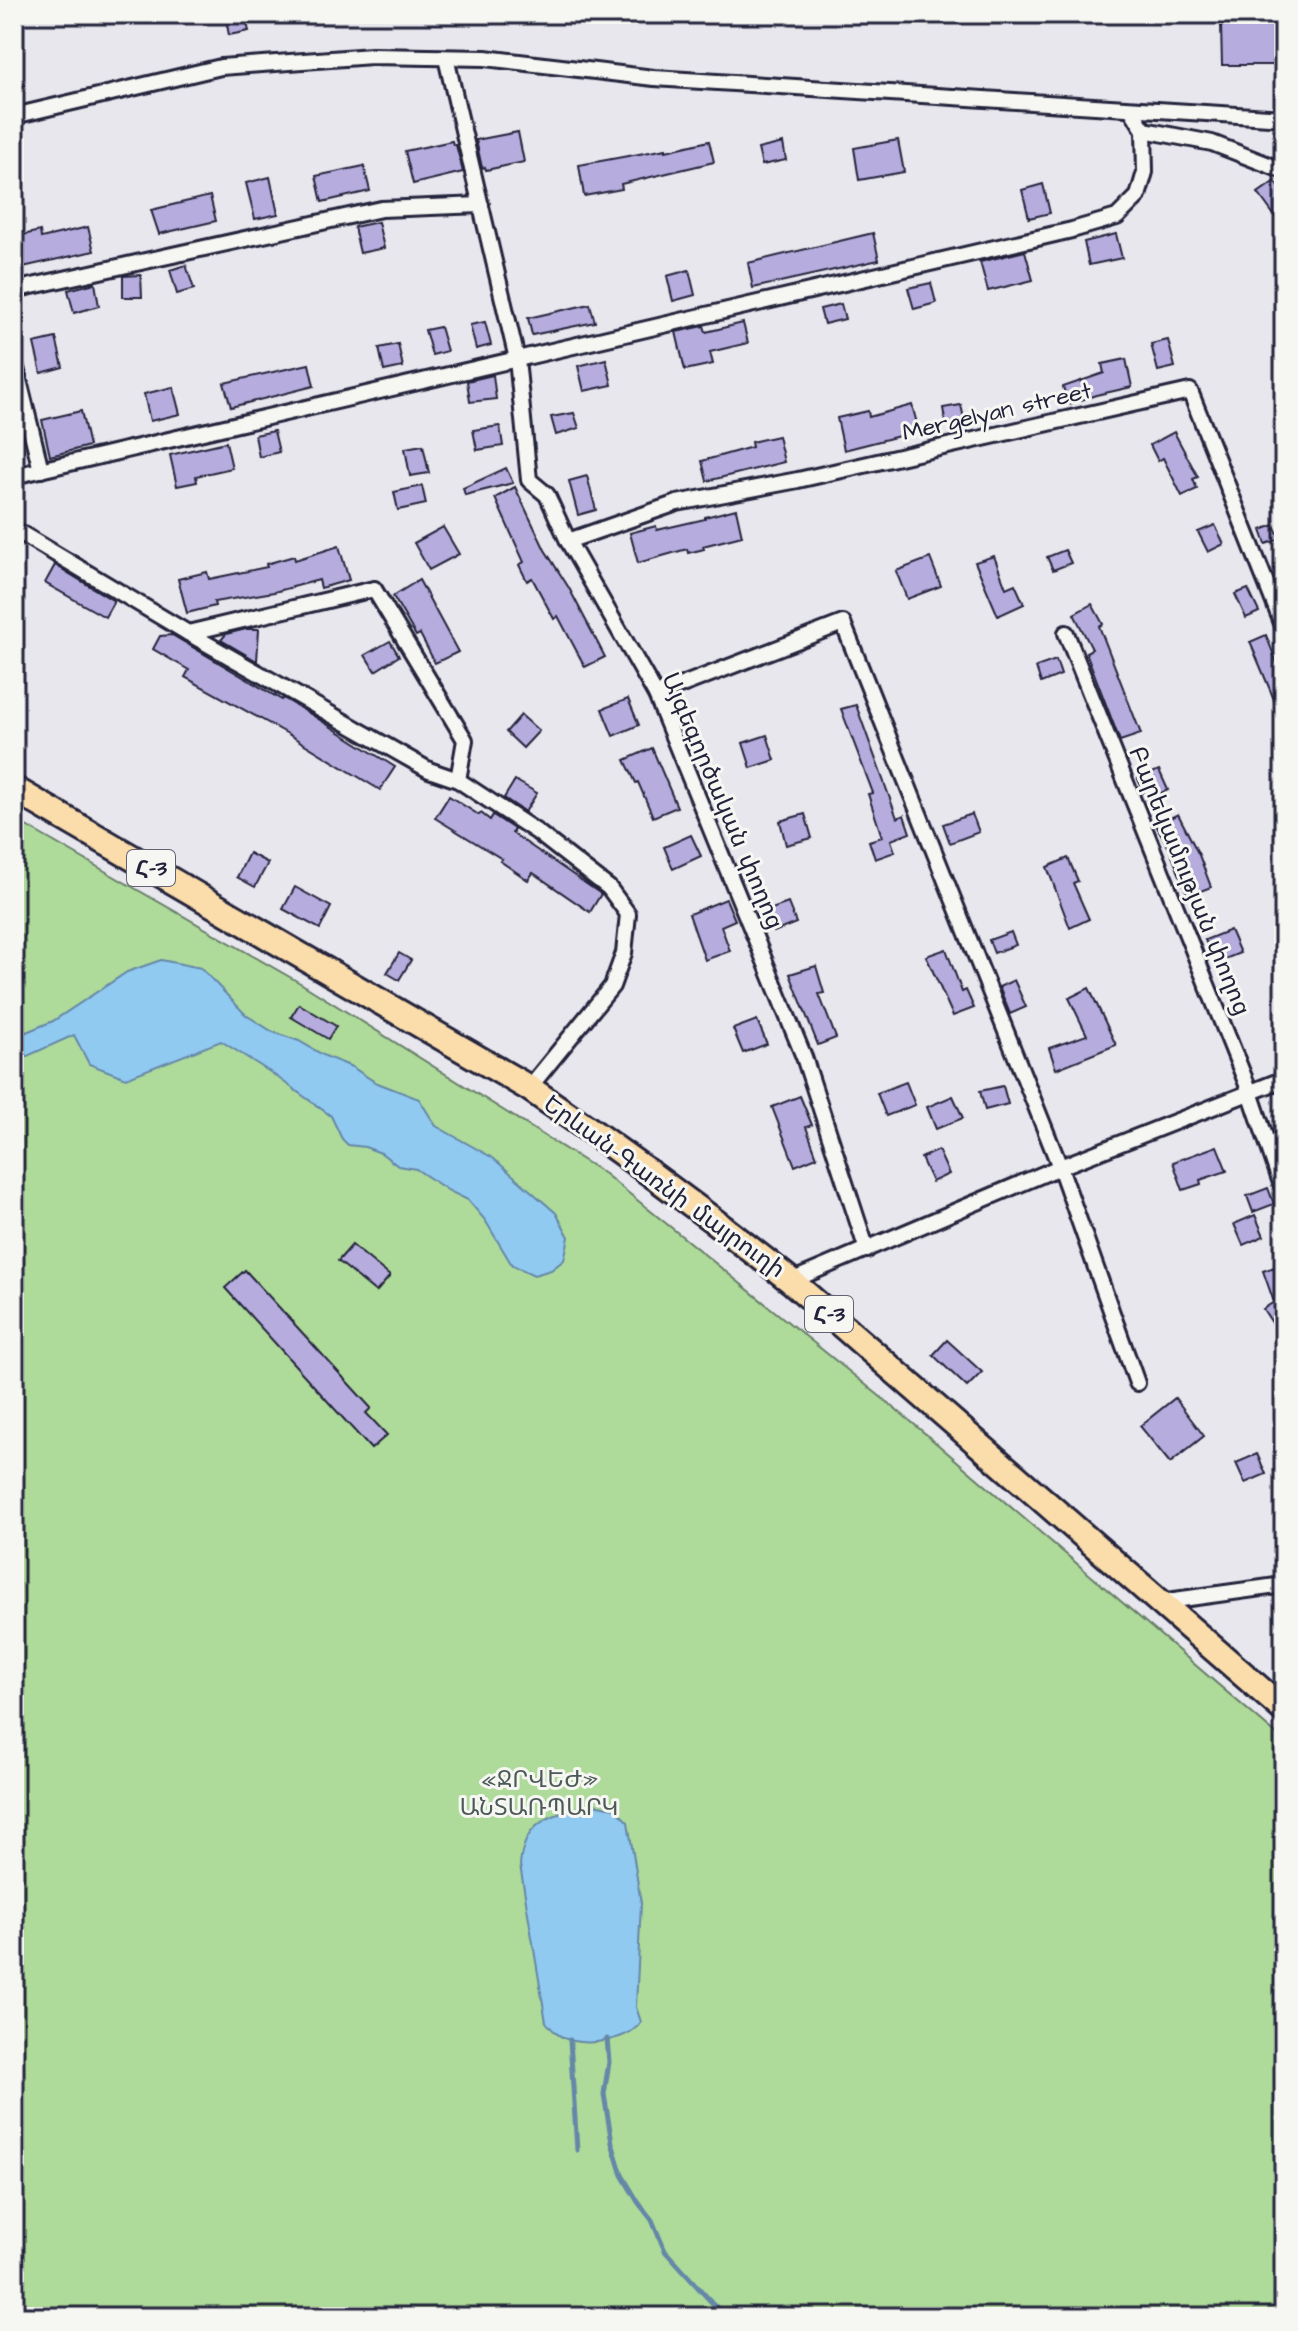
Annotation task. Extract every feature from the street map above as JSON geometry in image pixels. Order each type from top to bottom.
[{"type":"main road","name":"Երևան-Գառնի մայրուղի","points":[[14,789],[529,1088],[611,1143],[713,1218],[791,1281],[1284,1710]]},
{"type":"street","points":[[14,116],[221,67],[372,56],[485,58],[654,78],[1284,118]]},
{"type":"street","name":"Այգեգործական փողոց","points":[[446,58],[517,359],[529,480],[547,495],[568,541],[656,695],[804,1057],[867,1250]]},
{"type":"street","points":[[14,476],[1117,217],[1138,196],[1145,172],[1144,130],[1131,109]]},
{"type":"street","points":[[1144,130],[1212,143],[1284,171]]},
{"type":"street","points":[[14,290],[381,209],[481,205]]},
{"type":"street","points":[[14,360],[41,470]]},
{"type":"street","name":"Mergelyan street","points":[[568,541],[677,503],[798,480],[1190,391],[1284,628]]},
{"type":"street","points":[[14,529],[188,633],[429,770],[458,780],[537,832],[609,888],[628,914],[624,953],[612,986],[529,1088]]},
{"type":"street","points":[[188,633],[374,589],[465,740],[458,780]]},
{"type":"street","points":[[656,695],[843,623],[1060,1167],[1137,1383]]},
{"type":"street","name":"Բարեկամության փողոց","points":[[1066,633],[1250,1092],[1284,1192]]},
{"type":"street","points":[[791,1281],[1060,1167],[1284,1079]]},
{"type":"street","points":[[1159,1602],[1284,1585]]},
{"type":"green space","name":"«ՋՐՎԵԺ» ԱՆՏԱՌՊԱՐԿ","points":[[14,819],[302,984],[605,1174],[908,1419],[1284,1741],[1284,2317],[14,2317]]},
{"type":"water","points":[[161,960],[201,968],[246,1015],[273,1032],[299,1041],[375,1082],[419,1099],[436,1126],[493,1158],[556,1213],[569,1237],[564,1260],[551,1270],[534,1275],[512,1265],[485,1220],[468,1200],[416,1169],[398,1166],[381,1153],[365,1147],[348,1145],[331,1116],[221,1041],[126,1078],[89,1064],[74,1035],[14,1062],[14,1037],[53,1021],[127,972]]},
{"type":"water","points":[[593,1804],[614,1808],[628,1822],[641,1903],[636,2007],[641,2022],[619,2037],[581,2042],[561,2036],[546,2022],[520,1865],[528,1837],[543,1821]]},
{"type":"building","points":[[245,16],[249,31],[229,35],[226,20]]},
{"type":"building","points":[[1221,25],[1275,25],[1276,65],[1222,65]]},
{"type":"building","points":[[518,132],[524,162],[486,170],[482,168],[476,140]]},
{"type":"building","points":[[898,140],[904,172],[859,180],[854,148]]},
{"type":"building","points":[[452,141],[456,145],[463,172],[413,184],[405,151]]},
{"type":"building","points":[[709,141],[714,162],[621,184],[622,189],[584,196],[579,165]]},
{"type":"building","points":[[783,143],[786,160],[762,165],[758,149]]},
{"type":"building","points":[[364,166],[370,191],[322,202],[316,176]]},
{"type":"building","points":[[270,177],[278,214],[255,219],[246,183]]},
{"type":"building","points":[[1275,181],[1284,194],[1284,229],[1258,193]]},
{"type":"building","points":[[1043,184],[1050,213],[1029,218],[1022,190]]},
{"type":"building","points":[[210,196],[216,221],[159,234],[151,210]]},
{"type":"building","points":[[378,222],[384,248],[360,253],[354,227]]},
{"type":"building","points":[[88,227],[94,251],[14,269],[14,237],[40,231],[41,238]]},
{"type":"building","points":[[873,233],[879,260],[753,288],[748,263]]},
{"type":"building","points":[[1116,234],[1122,258],[1089,265],[1084,242]]},
{"type":"building","points":[[1025,251],[1033,280],[988,291],[980,262]]},
{"type":"building","points":[[186,265],[194,289],[177,294],[170,270]]},
{"type":"building","points":[[689,270],[695,295],[673,301],[667,276]]},
{"type":"building","points":[[141,275],[142,297],[123,297],[123,276]]},
{"type":"building","points":[[95,283],[99,306],[74,313],[68,290]]},
{"type":"building","points":[[931,283],[936,303],[914,309],[908,288]]},
{"type":"building","points":[[590,304],[595,322],[532,335],[528,318]]},
{"type":"building","points":[[841,304],[845,319],[824,324],[820,309]]},
{"type":"building","points":[[485,322],[491,345],[476,349],[470,325]]},
{"type":"building","points":[[743,323],[748,343],[710,352],[713,364],[685,370],[676,332],[704,326],[706,332]]},
{"type":"building","points":[[440,327],[447,351],[432,355],[425,330]]},
{"type":"building","points":[[56,338],[63,367],[41,373],[34,343]]},
{"type":"building","points":[[1168,340],[1175,367],[1158,371],[1151,344]]},
{"type":"building","points":[[398,344],[403,367],[384,371],[379,348]]},
{"type":"building","points":[[606,359],[612,385],[584,391],[578,366]]},
{"type":"building","points":[[1126,359],[1132,387],[1069,404],[1063,387],[1104,373],[1102,364]]},
{"type":"building","points":[[309,364],[314,386],[231,407],[224,383]]},
{"type":"building","points":[[493,375],[496,399],[470,402],[467,381]]},
{"type":"building","points":[[173,387],[180,414],[150,421],[144,394]]},
{"type":"building","points":[[912,405],[919,431],[844,450],[837,418],[868,411],[869,417]]},
{"type":"building","points":[[961,405],[965,423],[946,426],[943,408]]},
{"type":"building","points":[[81,411],[89,446],[50,456],[42,420]]},
{"type":"building","points":[[574,413],[579,428],[556,435],[551,417]]},
{"type":"building","points":[[500,426],[503,446],[477,450],[473,430]]},
{"type":"building","points":[[274,431],[279,452],[259,457],[255,435]]},
{"type":"building","points":[[1174,432],[1198,477],[1193,479],[1197,489],[1182,496],[1163,458],[1158,461],[1150,445]]},
{"type":"building","points":[[778,436],[784,462],[707,481],[702,461],[752,447],[751,442]]},
{"type":"building","points":[[226,442],[232,468],[196,476],[197,482],[177,486],[170,455]]},
{"type":"building","points":[[423,445],[429,473],[410,476],[405,448]]},
{"type":"building","points":[[506,468],[513,483],[465,495],[463,488]]},
{"type":"building","points":[[587,476],[596,510],[578,515],[569,481]]},
{"type":"building","points":[[422,486],[426,504],[398,510],[394,492]]},
{"type":"building","points":[[515,487],[545,550],[605,657],[585,667],[558,616],[554,619],[532,578],[527,581],[519,565],[524,562],[495,498]]},
{"type":"building","points":[[736,509],[742,536],[703,546],[704,549],[688,553],[687,549],[638,563],[630,533],[656,526],[657,530]]},
{"type":"building","points":[[1215,525],[1224,544],[1208,552],[1198,532]]},
{"type":"building","points":[[1274,525],[1280,539],[1266,544],[1261,530]]},
{"type":"building","points":[[443,527],[459,554],[429,570],[414,543]]},
{"type":"building","points":[[339,546],[349,580],[321,588],[319,580],[274,592],[214,602],[215,606],[187,613],[178,579],[207,572],[209,579],[267,567],[266,564],[294,556],[295,560]]},
{"type":"building","points":[[1065,550],[1071,563],[1053,570],[1047,557]]},
{"type":"building","points":[[994,556],[1006,588],[1015,584],[1024,604],[998,616],[975,562]]},
{"type":"building","points":[[930,558],[941,586],[907,599],[896,571]]},
{"type":"building","points":[[55,565],[114,601],[105,617],[45,583]]},
{"type":"building","points":[[419,580],[458,652],[435,663],[420,634],[416,636],[393,596]]},
{"type":"building","points":[[1248,589],[1259,612],[1246,618],[1235,594]]},
{"type":"building","points":[[1092,604],[1103,624],[1099,626],[1141,734],[1120,741],[1086,652],[1092,649],[1074,614]]},
{"type":"building","points":[[259,629],[257,661],[221,640],[226,634]]},
{"type":"building","points":[[172,635],[312,715],[395,767],[380,790],[185,677],[189,670],[153,649],[160,636]]},
{"type":"building","points":[[1266,635],[1281,673],[1284,671],[1283,721],[1250,642]]},
{"type":"building","points":[[390,641],[399,656],[375,671],[365,655]]},
{"type":"building","points":[[1056,660],[1061,675],[1041,683],[1036,667]]},
{"type":"building","points":[[628,699],[639,725],[613,736],[602,709]]},
{"type":"building","points":[[856,705],[897,818],[904,815],[910,833],[891,840],[895,852],[875,859],[869,841],[882,837],[868,794],[873,793],[841,709]]},
{"type":"building","points":[[521,715],[539,731],[523,748],[506,732]]},
{"type":"building","points":[[767,735],[775,760],[751,768],[743,743]]},
{"type":"building","points":[[652,748],[677,807],[653,817],[625,760]]},
{"type":"building","points":[[1159,770],[1168,790],[1147,799],[1138,779]]},
{"type":"building","points":[[515,780],[537,793],[525,812],[504,798]]},
{"type":"building","points":[[449,796],[490,820],[493,815],[514,829],[512,833],[601,894],[590,912],[533,873],[528,880],[500,861],[502,859],[435,818]]},
{"type":"building","points":[[805,814],[812,838],[786,845],[780,821]]},
{"type":"building","points":[[972,814],[979,832],[950,843],[943,824]]},
{"type":"building","points":[[1178,814],[1211,887],[1188,896],[1169,848],[1156,825]]},
{"type":"building","points":[[691,835],[701,856],[673,869],[664,847]]},
{"type":"building","points":[[249,853],[268,863],[255,887],[237,877]]},
{"type":"building","points":[[1068,858],[1078,881],[1073,883],[1089,919],[1070,928],[1047,867]]},
{"type":"building","points":[[295,887],[331,907],[320,929],[283,909]]},
{"type":"building","points":[[726,899],[735,920],[721,926],[730,951],[705,960],[689,914]]},
{"type":"building","points":[[788,903],[796,923],[774,932],[766,911]]},
{"type":"building","points":[[1230,930],[1240,953],[1215,963],[1205,940]]},
{"type":"building","points":[[1011,932],[1016,945],[994,953],[989,940]]},
{"type":"building","points":[[946,949],[962,992],[966,990],[974,1008],[953,1016],[926,956]]},
{"type":"building","points":[[399,953],[411,960],[399,980],[387,973]]},
{"type":"building","points":[[816,966],[824,993],[819,994],[836,1038],[818,1045],[790,974]]},
{"type":"building","points":[[1014,980],[1026,1007],[1010,1014],[999,987]]},
{"type":"building","points":[[1089,988],[1116,1045],[1056,1069],[1049,1048],[1087,1035],[1069,998]]},
{"type":"building","points":[[299,1004],[336,1026],[328,1039],[291,1017]]},
{"type":"building","points":[[757,1020],[767,1044],[743,1053],[733,1029]]},
{"type":"building","points":[[906,1082],[915,1105],[886,1116],[877,1093]]},
{"type":"building","points":[[1003,1086],[1008,1104],[985,1110],[980,1091]]},
{"type":"building","points":[[800,1096],[812,1125],[806,1127],[817,1157],[795,1166],[772,1107]]},
{"type":"building","points":[[953,1096],[963,1118],[936,1129],[927,1107]]},
{"type":"building","points":[[1217,1146],[1227,1171],[1200,1180],[1201,1184],[1183,1190],[1173,1162]]},
{"type":"building","points":[[938,1150],[949,1174],[932,1182],[921,1158]]},
{"type":"building","points":[[1268,1188],[1274,1204],[1253,1212],[1247,1196]]},
{"type":"building","points":[[1255,1215],[1264,1236],[1243,1245],[1234,1224]]},
{"type":"building","points":[[352,1245],[390,1276],[376,1292],[338,1261]]},
{"type":"building","points":[[1284,1264],[1284,1341],[1263,1309],[1274,1302],[1263,1271]]},
{"type":"building","points":[[245,1270],[371,1408],[366,1413],[387,1435],[371,1449],[225,1288]]},
{"type":"building","points":[[947,1340],[982,1372],[967,1387],[933,1355]]},
{"type":"building","points":[[1175,1398],[1204,1436],[1170,1463],[1140,1426]]},
{"type":"building","points":[[1257,1454],[1266,1474],[1245,1483],[1236,1463]]},
{"type":"waterway","points":[[607,2039],[609,2062],[604,2094],[612,2143],[622,2175],[652,2220],[665,2251],[725,2317]]},
{"type":"waterway","points":[[570,2040],[577,2150]]}]
